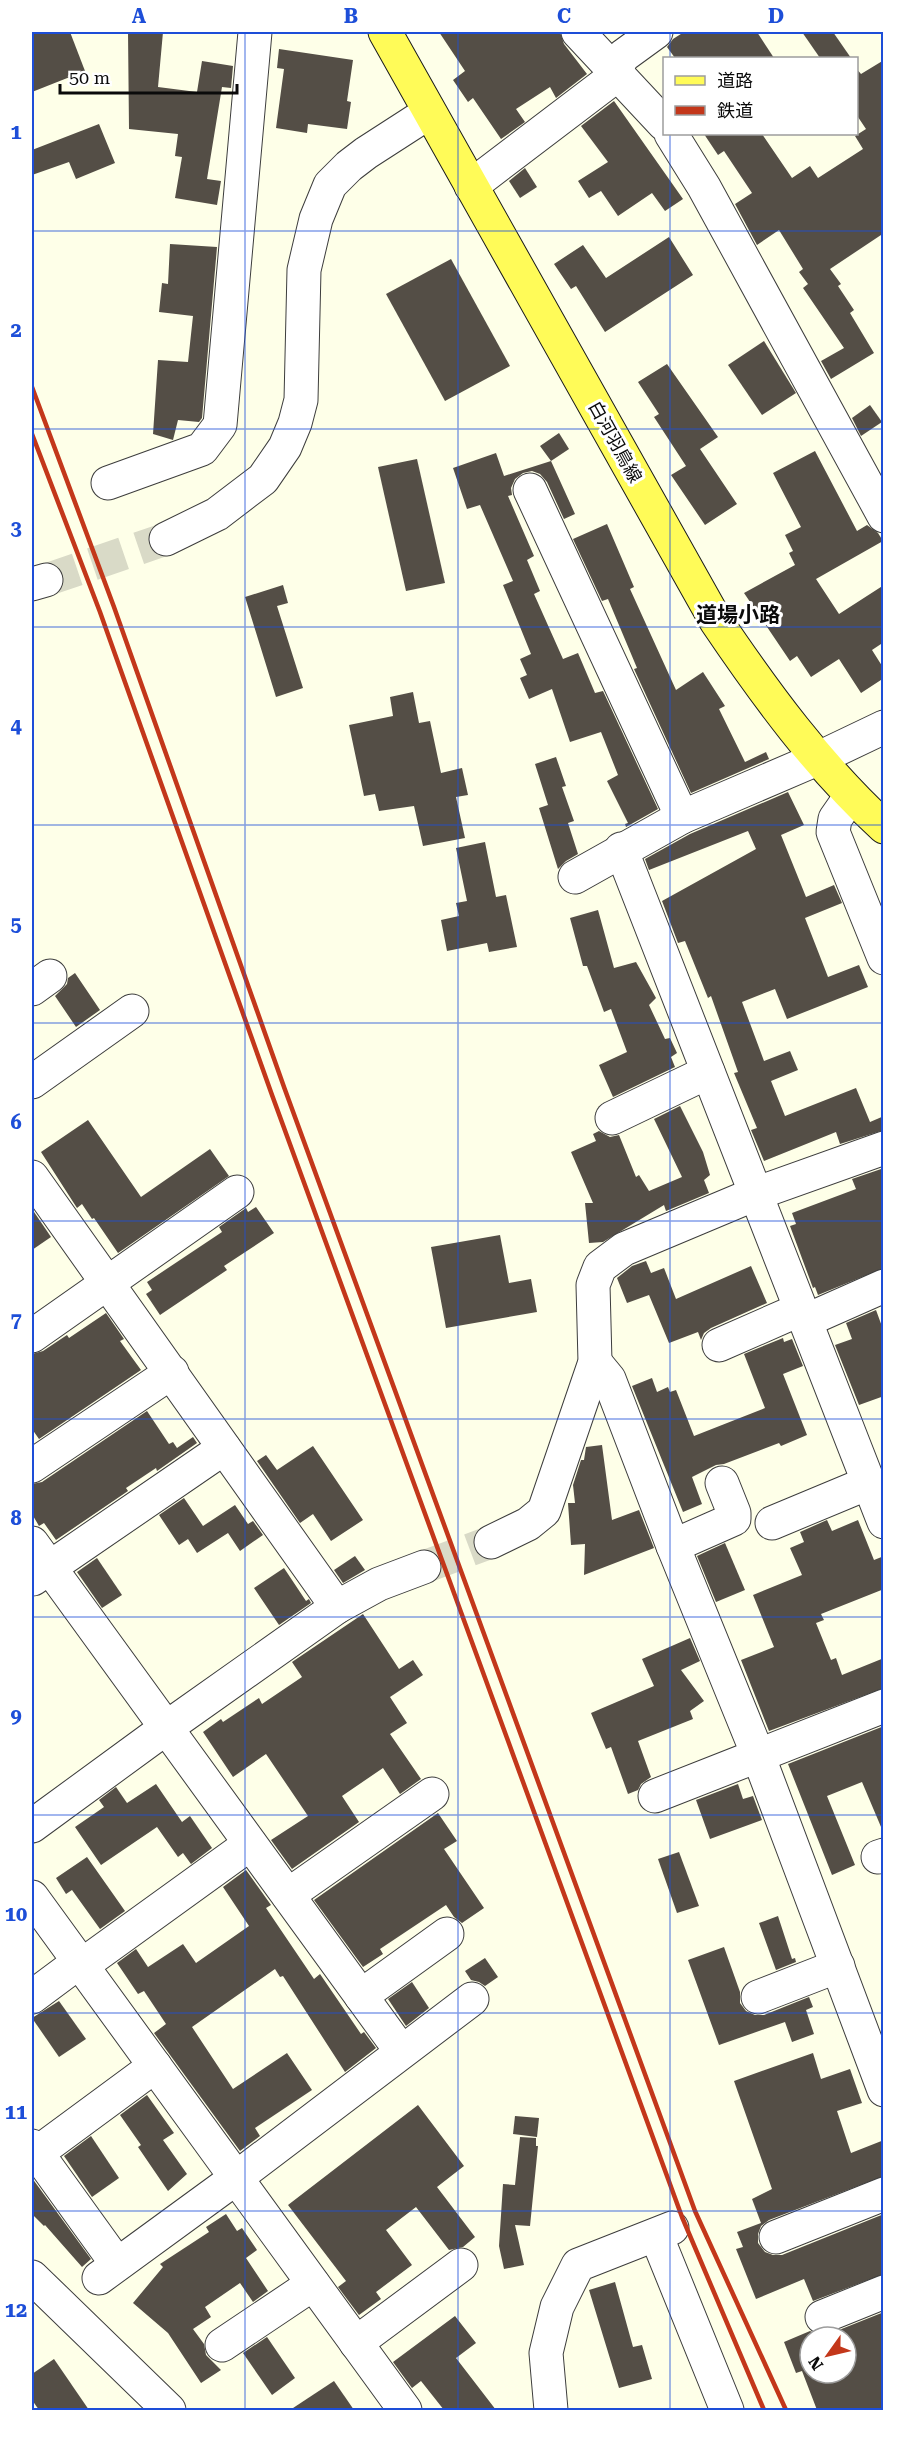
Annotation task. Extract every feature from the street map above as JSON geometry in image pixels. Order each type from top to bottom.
[{"type":"main road","name":"白河羽鳥線","points":[[384,32],[716,621],[817,759],[851,796],[884,826]]},
{"type":"street","points":[[108,483],[202,449],[220,425],[255,32]]},
{"type":"street","points":[[578,32],[663,123]]},
{"type":"street","points":[[471,186],[609,81],[623,56],[656,32]]},
{"type":"street","points":[[166,539],[217,514],[263,479],[285,447],[301,400],[304,270],[316,219],[330,185],[358,160],[428,113]]},
{"type":"street","points":[[672,135],[704,187],[882,509]]},
{"type":"street","points":[[530,490],[682,817]]},
{"type":"street","points":[[575,877],[621,849],[682,817],[817,759],[884,727]]},
{"type":"street","points":[[851,796],[835,819],[833,832],[884,958]]},
{"type":"street","points":[[621,849],[884,1522]]},
{"type":"street","points":[[32,1082],[132,1011]]},
{"type":"street","points":[[612,1118],[708,1072]]},
{"type":"street","points":[[491,1542],[528,1524],[544,1511],[596,1362],[593,1285],[600,1268],[624,1249],[755,1194],[884,1148]]},
{"type":"street","points":[[32,1177],[337,1607]]},
{"type":"street","points":[[32,1336],[237,1192]]},
{"type":"street","points":[[719,1345],[884,1286]]},
{"type":"street","points":[[596,1362],[609,1379],[673,1546],[758,1755],[884,2090]]},
{"type":"street","points":[[32,1466],[172,1372]]},
{"type":"street","points":[[224,1448],[37,1563],[166,1728],[401,2050]]},
{"type":"street","points":[[673,1546],[734,1519],[734,1513],[722,1483]]},
{"type":"street","points":[[772,1523],[868,1483]]},
{"type":"street","points":[[32,1826],[337,1607],[379,1584],[424,1567]]},
{"type":"street","points":[[655,1796],[884,1706]]},
{"type":"street","points":[[288,1895],[432,1794]]},
{"type":"street","points":[[32,1997],[250,1844]]},
{"type":"street","points":[[32,1897],[405,2410]]},
{"type":"street","points":[[361,1995],[447,1934]]},
{"type":"street","points":[[759,1997],[838,1966]]},
{"type":"street","points":[[155,2067],[34,2149],[108,2271],[236,2178],[401,2050],[472,1999]]},
{"type":"street","points":[[776,2237],[884,2194]]},
{"type":"street","points":[[551,2410],[546,2353],[557,2307],[578,2265],[664,2232],[727,2410]]},
{"type":"street","points":[[357,2343],[461,2265]]},
{"type":"street","points":[[32,2277],[169,2410]]},
{"type":"street","points":[[222,2345],[313,2284]]},
{"type":"street","points":[[822,2317],[884,2292]]},
{"type":"building","points":[[32,32],[70,32],[85,71],[32,92]]},
{"type":"building","points":[[128,32],[163,32],[158,87],[197,92],[202,61],[233,66],[231,88],[222,87],[207,179],[221,181],[217,205],[175,198],[182,157],[175,156],[178,134],[129,129]]},
{"type":"building","points":[[439,32],[560,32],[564,44],[587,74],[556,98],[550,87],[516,109],[525,122],[501,139],[473,98],[468,102],[453,80],[465,71]]},
{"type":"building","points":[[684,32],[757,32],[773,57],[674,57],[667,47],[673,39]]},
{"type":"building","points":[[802,32],[833,32],[850,57],[819,57]]},
{"type":"building","points":[[279,49],[353,60],[347,101],[351,102],[347,129],[308,124],[307,133],[276,128],[284,69],[277,68]]},
{"type":"building","points":[[884,60],[884,233],[830,269],[841,284],[838,286],[854,310],[850,313],[874,353],[831,379],[821,361],[844,348],[803,288],[808,284],[799,272],[803,269],[779,230],[757,245],[735,204],[752,193],[724,151],[718,155],[705,135],[763,135],[792,178],[810,166],[818,178],[863,149],[855,136],[866,129],[858,117],[858,70],[861,74]]},
{"type":"building","points":[[614,101],[683,199],[665,211],[652,193],[618,216],[601,191],[589,198],[578,181],[608,162],[581,126]]},
{"type":"building","points":[[99,124],[115,163],[76,179],[69,162],[32,175],[32,150]]},
{"type":"building","points":[[525,168],[537,187],[520,198],[509,181]]},
{"type":"building","points":[[669,237],[693,275],[605,332],[576,286],[571,289],[554,264],[583,245],[606,278]]},
{"type":"building","points":[[170,244],[217,247],[202,418],[199,422],[178,420],[173,440],[153,434],[158,360],[188,362],[193,316],[159,312],[162,283],[168,284]]},
{"type":"building","points":[[451,259],[510,366],[445,401],[386,294]]},
{"type":"building","points":[[764,341],[796,393],[762,415],[728,365]]},
{"type":"building","points":[[667,364],[718,437],[700,449],[737,504],[705,525],[671,475],[686,466],[654,417],[659,414],[638,382]]},
{"type":"building","points":[[870,405],[882,422],[861,436],[852,418]]},
{"type":"building","points":[[559,433],[569,449],[551,461],[540,446]]},
{"type":"building","points":[[815,451],[857,531],[867,525],[878,533],[883,541],[816,579],[839,614],[884,585],[884,642],[872,650],[884,669],[884,678],[861,693],[839,659],[811,677],[797,656],[790,661],[744,593],[795,565],[789,553],[793,551],[785,535],[801,527],[773,473]]},
{"type":"building","points":[[496,453],[504,476],[551,461],[575,514],[564,519],[547,482],[540,474],[532,471],[523,473],[515,479],[511,488],[512,495],[508,496],[534,556],[527,560],[540,591],[534,594],[563,659],[578,653],[595,693],[603,691],[658,809],[626,827],[625,824],[628,823],[607,781],[618,775],[601,732],[570,742],[552,689],[529,699],[520,678],[527,675],[520,659],[531,654],[503,585],[513,581],[480,505],[467,509],[453,468]]},
{"type":"building","points":[[417,459],[445,583],[406,591],[378,467]]},
{"type":"building","points":[[607,524],[634,587],[630,589],[676,690],[703,672],[725,706],[719,709],[745,762],[766,752],[769,759],[691,793],[634,669],[637,668],[608,599],[602,601],[573,539]]},
{"type":"building","points":[[283,585],[288,603],[277,606],[303,688],[276,697],[245,597]]},
{"type":"building","points":[[413,692],[419,723],[430,721],[441,773],[462,768],[468,795],[456,797],[465,838],[423,846],[414,806],[379,811],[375,794],[364,796],[349,725],[393,716],[390,697]]},
{"type":"building","points":[[556,757],[566,786],[562,787],[574,821],[568,823],[578,854],[558,869],[539,808],[548,805],[535,764]]},
{"type":"building","points":[[788,792],[804,825],[781,835],[806,897],[834,885],[842,903],[805,918],[828,977],[859,965],[868,987],[787,1019],[775,989],[742,1002],[764,1061],[790,1051],[798,1070],[771,1081],[785,1116],[856,1088],[870,1122],[884,1116],[884,1130],[840,1144],[836,1132],[764,1161],[751,1130],[757,1128],[734,1073],[738,1072],[711,996],[708,998],[685,941],[678,943],[662,901],[756,849],[748,831],[649,870],[645,859],[690,834]]},
{"type":"building","points":[[485,842],[496,897],[506,895],[517,947],[489,952],[487,943],[447,951],[441,920],[459,916],[456,903],[467,901],[456,848]]},
{"type":"building","points":[[598,910],[614,968],[636,962],[656,998],[649,1005],[665,1039],[670,1038],[677,1053],[671,1057],[675,1067],[613,1097],[599,1065],[627,1052],[611,1009],[604,1012],[587,966],[583,966],[570,918]]},
{"type":"building","points":[[75,973],[100,1010],[76,1027],[55,996],[67,984],[68,978]]},
{"type":"building","points":[[680,1106],[703,1152],[710,1175],[704,1180],[709,1193],[666,1211],[664,1205],[603,1242],[589,1243],[585,1203],[593,1203],[571,1152],[596,1141],[593,1134],[599,1131],[610,1137],[619,1135],[636,1177],[639,1175],[649,1191],[682,1177],[654,1119]]},
{"type":"building","points":[[88,1120],[141,1197],[210,1149],[229,1176],[118,1253],[82,1204],[77,1208],[41,1152]]},
{"type":"building","points":[[884,1168],[884,1268],[818,1295],[815,1287],[813,1288],[790,1226],[796,1224],[792,1213],[856,1189],[852,1179]]},
{"type":"building","points":[[256,1207],[274,1233],[224,1266],[227,1270],[160,1315],[146,1294],[152,1290],[147,1282],[222,1232],[219,1227],[246,1208],[248,1212]]},
{"type":"building","points":[[32,1209],[51,1237],[32,1250]]},
{"type":"building","points":[[500,1235],[509,1283],[531,1279],[537,1312],[446,1328],[431,1247]]},
{"type":"building","points":[[646,1261],[651,1273],[664,1268],[676,1299],[751,1266],[767,1303],[711,1328],[704,1333],[701,1340],[698,1332],[669,1343],[649,1295],[627,1303],[617,1278],[632,1266]]},
{"type":"building","points":[[876,1310],[884,1332],[884,1396],[859,1405],[835,1345],[852,1339],[846,1323]]},
{"type":"building","points":[[106,1313],[124,1339],[120,1341],[141,1370],[39,1439],[32,1429],[32,1354],[43,1351],[67,1335],[69,1338]]},
{"type":"building","points":[[783,1338],[784,1342],[792,1339],[803,1366],[783,1374],[807,1435],[781,1446],[779,1443],[716,1465],[692,1477],[702,1504],[683,1512],[632,1386],[652,1378],[657,1392],[668,1387],[670,1392],[676,1390],[694,1436],[765,1408],[744,1354]]},
{"type":"building","points":[[147,1411],[169,1444],[173,1442],[177,1448],[193,1437],[197,1443],[157,1471],[156,1468],[126,1488],[128,1491],[56,1540],[44,1523],[39,1526],[32,1514],[32,1484],[42,1482]]},
{"type":"building","points":[[602,1445],[612,1520],[639,1510],[654,1548],[584,1575],[585,1544],[571,1545],[568,1503],[575,1503],[573,1485],[581,1460],[584,1460],[586,1447]]},
{"type":"building","points":[[313,1446],[363,1520],[331,1541],[313,1514],[300,1523],[257,1461],[266,1455],[277,1470]]},
{"type":"building","points":[[184,1498],[203,1526],[235,1505],[248,1524],[253,1521],[263,1535],[240,1551],[228,1533],[197,1553],[188,1539],[179,1545],[159,1515]]},
{"type":"building","points":[[827,1520],[832,1531],[858,1520],[874,1560],[884,1556],[884,1589],[821,1614],[824,1620],[816,1623],[831,1660],[836,1658],[842,1675],[884,1658],[884,1688],[769,1731],[741,1660],[774,1647],[753,1595],[802,1575],[790,1548],[804,1542],[800,1532]]},
{"type":"building","points":[[725,1543],[745,1590],[716,1602],[697,1556]]},
{"type":"building","points":[[355,1556],[365,1570],[343,1583],[334,1570]]},
{"type":"building","points":[[97,1558],[122,1595],[102,1608],[77,1572]]},
{"type":"building","points":[[284,1568],[306,1601],[309,1599],[311,1603],[279,1625],[254,1588]]},
{"type":"building","points":[[363,1614],[399,1669],[413,1660],[423,1675],[390,1697],[407,1723],[390,1734],[421,1779],[400,1794],[383,1768],[342,1796],[359,1822],[292,1869],[271,1840],[308,1816],[266,1754],[233,1777],[203,1732],[221,1719],[223,1722],[259,1698],[262,1704],[302,1677],[292,1662]]},
{"type":"building","points":[[690,1638],[700,1661],[681,1670],[704,1701],[690,1711],[693,1719],[638,1741],[651,1777],[641,1784],[638,1790],[628,1794],[611,1747],[606,1749],[591,1713],[654,1686],[642,1659]]},
{"type":"building","points":[[884,1726],[884,1834],[862,1782],[827,1796],[855,1865],[832,1875],[788,1764]]},
{"type":"building","points":[[156,1784],[182,1822],[190,1816],[212,1848],[191,1864],[183,1853],[178,1857],[157,1827],[101,1865],[75,1827],[104,1807],[99,1800],[116,1787],[127,1803]]},
{"type":"building","points":[[738,1784],[743,1799],[753,1796],[762,1820],[710,1839],[696,1800]]},
{"type":"building","points":[[438,1813],[457,1841],[444,1849],[484,1908],[462,1923],[454,1917],[446,1905],[380,1949],[383,1954],[363,1967],[314,1900]]},
{"type":"building","points":[[679,1852],[699,1906],[677,1913],[658,1859]]},
{"type":"building","points":[[87,1857],[125,1911],[100,1929],[72,1890],[66,1894],[56,1878]]},
{"type":"building","points":[[246,1870],[271,1905],[266,1908],[314,1979],[320,1974],[361,2034],[364,2032],[376,2048],[345,2072],[283,1976],[280,1977],[275,1969],[192,2027],[233,2089],[287,2053],[312,2090],[255,2128],[260,2136],[240,2151],[154,2033],[166,2024],[144,1991],[138,1994],[117,1963],[136,1949],[148,1967],[183,1944],[196,1963],[249,1926],[223,1887]]},
{"type":"building","points":[[778,1916],[792,1959],[795,1958],[796,1962],[776,1970],[759,1923]]},
{"type":"building","points":[[724,1947],[740,1992],[740,2003],[746,2011],[755,2015],[764,2015],[809,1997],[813,2007],[806,2010],[814,2034],[792,2042],[785,2022],[719,2045],[688,1960]]},
{"type":"building","points":[[485,1958],[498,1977],[485,1986],[471,1980],[465,1971]]},
{"type":"building","points":[[412,1982],[429,2008],[406,2026],[388,1999]]},
{"type":"building","points":[[59,2001],[86,2039],[59,2057],[32,2018]]},
{"type":"building","points":[[813,2053],[821,2079],[850,2069],[862,2103],[837,2111],[851,2153],[884,2140],[884,2176],[769,2220],[761,2226],[758,2243],[765,2252],[782,2255],[884,2214],[884,2274],[813,2301],[804,2279],[756,2299],[736,2249],[743,2247],[737,2232],[761,2223],[752,2199],[772,2189],[734,2081]]},
{"type":"building","points":[[147,2095],[174,2133],[163,2140],[187,2174],[168,2191],[138,2147],[141,2145],[120,2115]]},
{"type":"building","points":[[418,2105],[464,2166],[437,2187],[475,2237],[463,2247],[449,2250],[416,2207],[386,2230],[412,2265],[376,2292],[381,2299],[359,2315],[338,2287],[346,2281],[288,2205]]},
{"type":"building","points":[[515,2116],[539,2118],[537,2137],[513,2134]]},
{"type":"building","points":[[91,2136],[119,2178],[92,2197],[64,2156]]},
{"type":"building","points":[[520,2137],[536,2138],[536,2146],[538,2146],[530,2226],[515,2225],[524,2265],[504,2269],[499,2246],[503,2184],[515,2185]]},
{"type":"building","points":[[32,2178],[91,2259],[82,2267],[45,2225],[32,2214]]},
{"type":"building","points":[[226,2214],[237,2231],[242,2228],[257,2250],[246,2258],[268,2291],[253,2302],[240,2283],[205,2307],[211,2317],[193,2329],[204,2344],[206,2355],[221,2370],[201,2383],[168,2333],[133,2303],[163,2267],[160,2264],[209,2232],[206,2227]]},
{"type":"building","points":[[615,2282],[633,2347],[642,2345],[652,2379],[619,2388],[589,2290]]},
{"type":"building","points":[[884,2312],[884,2410],[817,2410],[807,2385],[858,2385],[858,2325],[852,2325]]},
{"type":"building","points":[[455,2316],[476,2343],[456,2358],[496,2410],[444,2410],[421,2381],[412,2388],[393,2362]]},
{"type":"building","points":[[798,2336],[798,2372],[796,2373],[784,2342]]},
{"type":"building","points":[[267,2337],[295,2378],[272,2395],[243,2353]]},
{"type":"building","points":[[54,2359],[89,2410],[39,2410],[32,2400],[32,2374]]},
{"type":"building","points":[[334,2381],[354,2410],[290,2410]]},
{"type":"tunnel","points":[[46,580],[166,539]]},
{"type":"tunnel","points":[[424,1567],[491,1542]]},
{"type":"railway","points":[[32,387],[114,607],[284,1087],[695,2211],[786,2410]]},
{"type":"railway","points":[[32,434],[100,612],[272,1095],[682,2217],[764,2410]]},
{"type":"district","name":"道場小路","points":[[738,615]]}]
